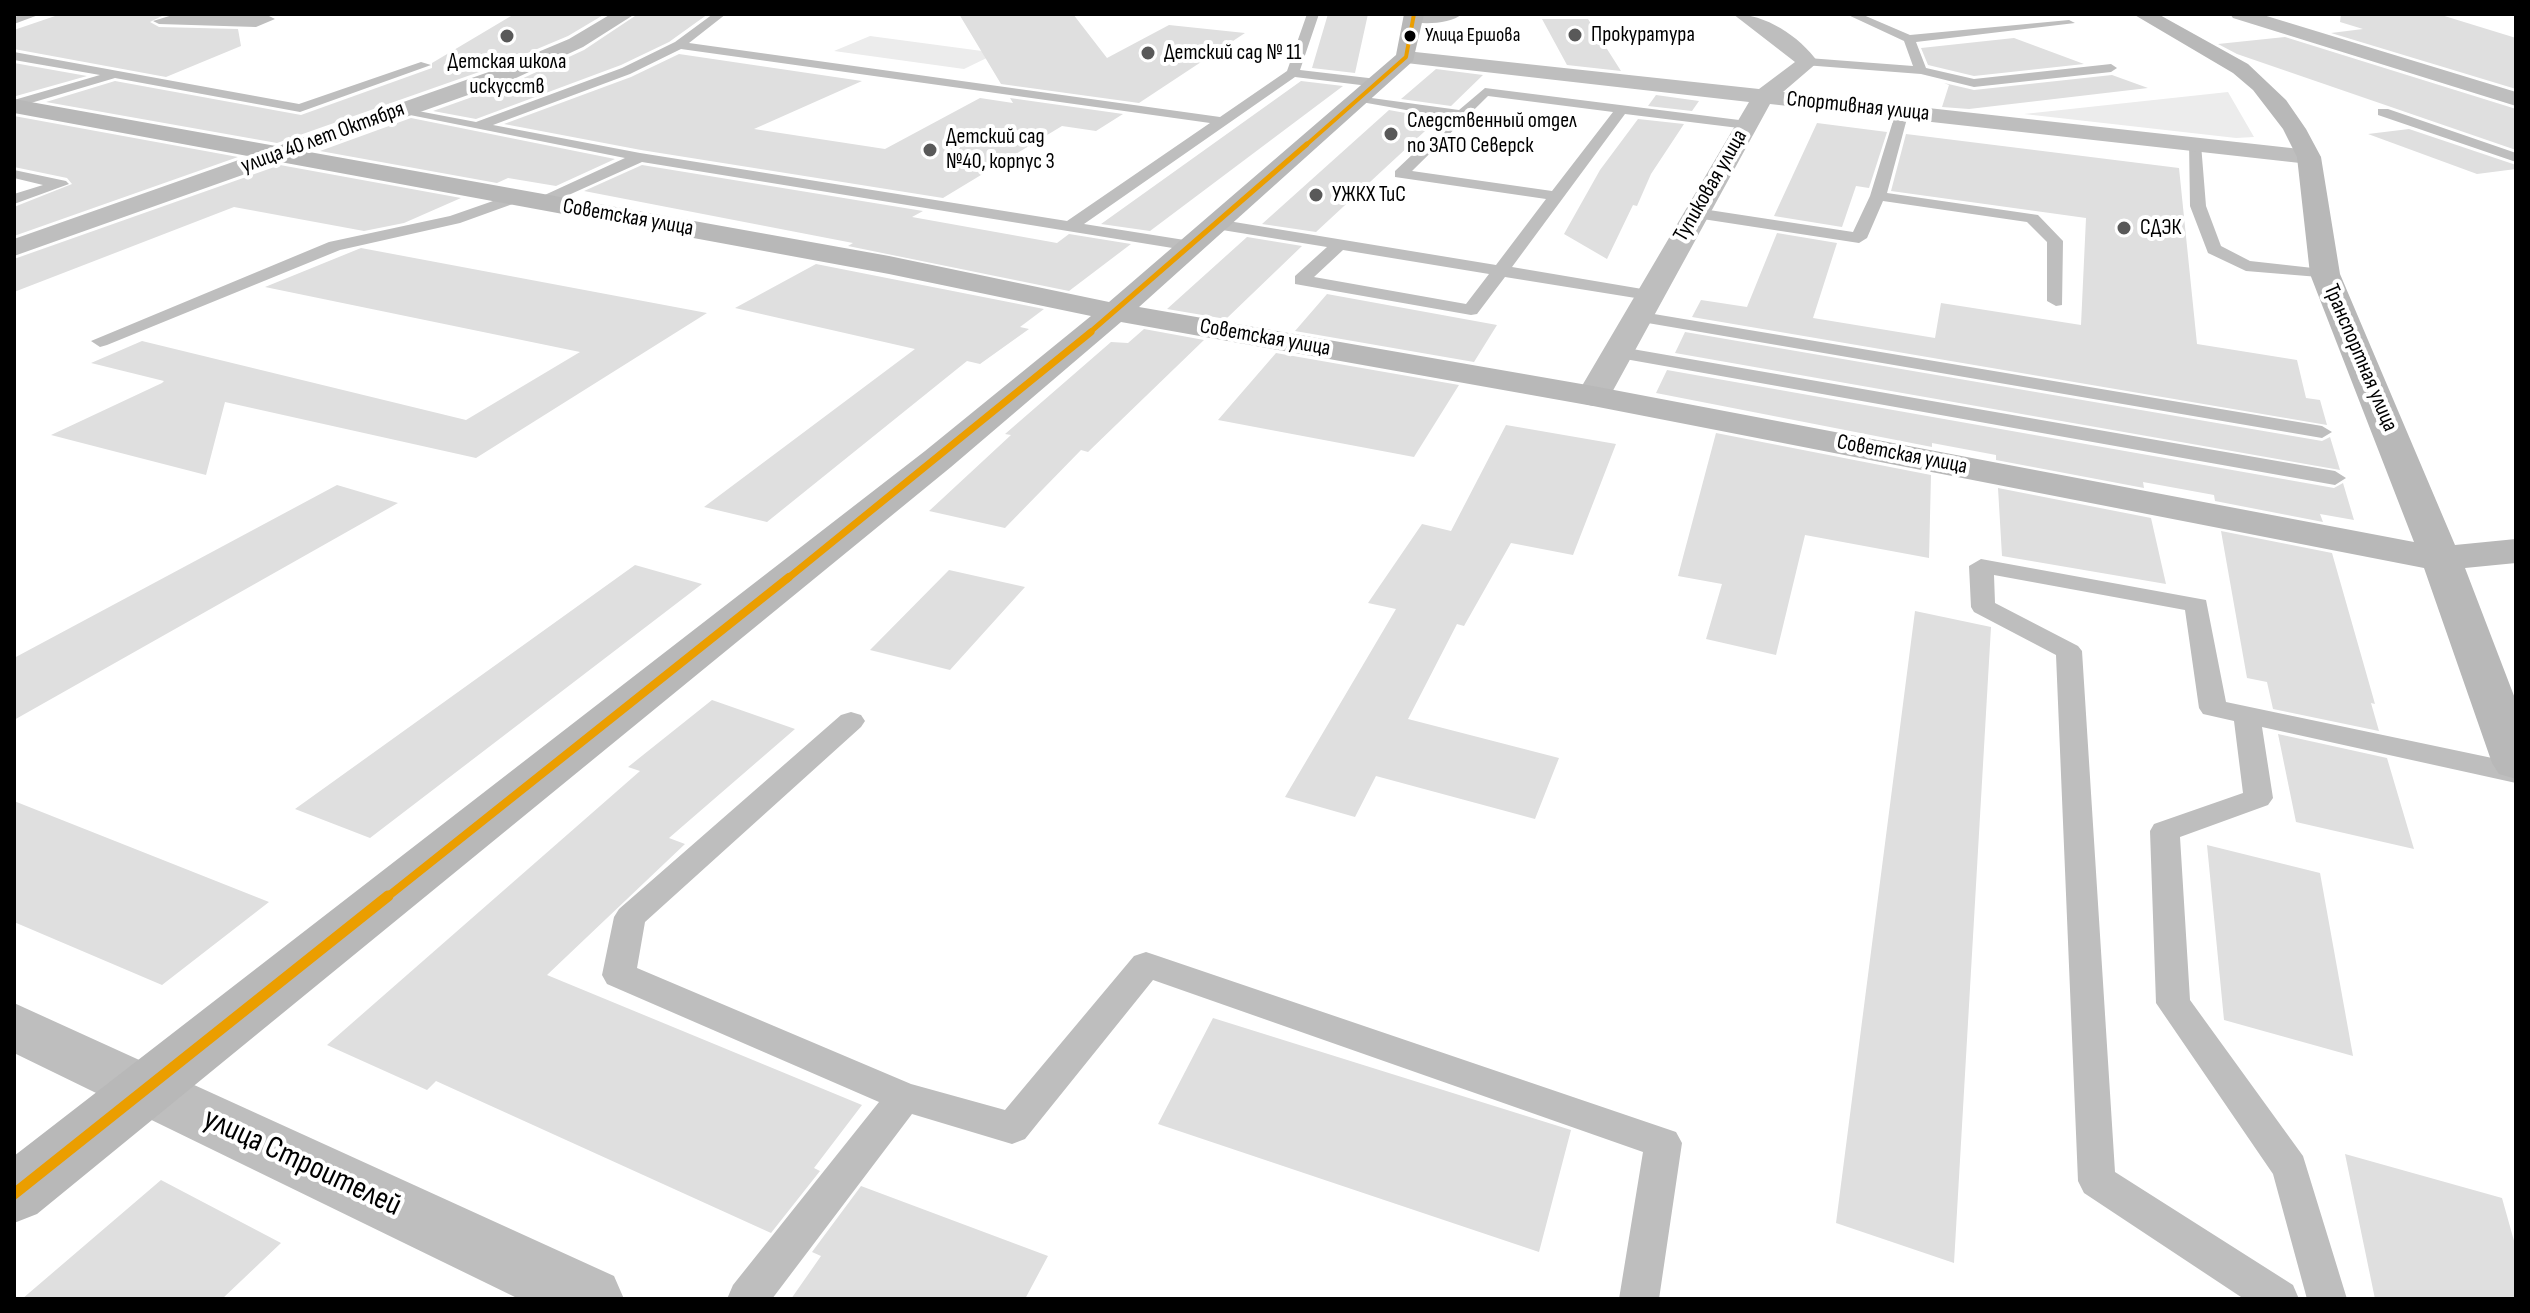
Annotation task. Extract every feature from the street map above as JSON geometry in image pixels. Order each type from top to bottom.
[{"type":"street","name":"улица 40 лет Октября","points":[[14,248],[508,73],[576,43],[625,14]]},
{"type":"street","points":[[1743,14],[1786,42],[1808,62]]},
{"type":"street","name":"Транспортная улица","points":[[2143,14],[2242,67],[2256,79],[2291,125],[2309,157],[2325,274],[2441,559],[2516,763]]},
{"type":"street","points":[[2240,14],[2516,99]]},
{"type":"street","points":[[14,1194],[926,469],[1204,235],[1404,48]]},
{"type":"street","name":"Спортивная улица","points":[[1404,48],[1763,97],[2309,157]]},
{"type":"street","name":"Тупиковая улица","points":[[1593,396],[1615,352],[1763,97],[1808,62]]},
{"type":"street","name":"Советская улица","points":[[18,108],[889,265],[1115,312],[1593,396],[2441,559],[2516,551]]},
{"type":"street","name":"улица Строителей","points":[[14,1026],[590,1299]]},
{"type":"lane","points":[[14,21],[35,14]]},
{"type":"lane","points":[[480,125],[626,71],[679,45],[720,14]]},
{"type":"lane","points":[[1293,73],[1313,14]]},
{"type":"lane","points":[[1852,14],[1909,39],[2069,23]]},
{"type":"lane","points":[[174,15],[222,16],[269,19],[256,24],[159,21],[174,15]]},
{"type":"lane","points":[[1909,39],[1921,70]]},
{"type":"lane","points":[[679,45],[1223,121]]},
{"type":"lane","points":[[1070,226],[1293,73],[1404,48],[1462,115]]},
{"type":"lane","points":[[14,56],[300,108],[425,65]]},
{"type":"lane","points":[[1808,62],[1921,70],[1974,83],[2111,68]]},
{"type":"lane","points":[[18,108],[116,75]]},
{"type":"lane","points":[[1554,196],[1400,174],[1485,92],[1747,125]]},
{"type":"lane","points":[[1340,244],[1301,280],[1471,310],[1622,109]]},
{"type":"lane","points":[[397,111],[640,157],[1070,226],[1340,244],[1500,270],[1642,306],[2322,432]]},
{"type":"lane","points":[[1696,213],[1859,238],[1878,196],[1902,111]]},
{"type":"lane","points":[[2383,112],[2516,158]]},
{"type":"lane","points":[[2194,144],[2198,206],[2214,249],[2246,266],[2325,274]]},
{"type":"lane","points":[[100,341],[335,246],[529,200],[640,157]]},
{"type":"lane","points":[[14,174],[61,184],[14,199]]},
{"type":"lane","points":[[1878,196],[2032,218],[2055,241],[2056,301]]},
{"type":"lane","points":[[1615,352],[2335,478]]},
{"type":"lane","points":[[2279,1299],[2097,1181],[2069,651],[1983,607],[1981,566],[2197,605],[2213,708],[2516,773]]},
{"type":"lane","points":[[2247,715],[2258,798],[2165,831],[2173,1003],[2290,1168],[2327,1299]]},
{"type":"lane","points":[[851,721],[630,917],[619,975],[904,1097],[1012,1128],[1146,965],[1663,1143],[1639,1299]]},
{"type":"lane","points":[[747,1299],[904,1097]]},
{"type":"shaded area","points":[[870,36],[997,53],[964,69],[834,51]]},
{"type":"shaded area","points":[[2228,92],[2254,137],[2236,138],[2024,114]]},
{"type":"building","points":[[61,14],[166,14],[150,22],[159,27],[238,29],[241,46],[166,77],[14,49],[14,30]]},
{"type":"building","points":[[605,14],[568,36],[499,65],[277,143],[46,102],[115,81],[301,115],[432,68],[432,63],[511,16]]},
{"type":"building","points":[[638,14],[708,14],[669,42],[621,65],[476,119],[433,111],[517,81],[584,50]]},
{"type":"building","points":[[959,14],[1073,14],[1107,58],[1169,25],[1245,33],[1139,103],[1001,84]]},
{"type":"building","points":[[1328,14],[1368,14],[1355,73],[1312,68]]},
{"type":"building","points":[[2341,14],[2438,14],[2516,38],[2516,89],[2331,33],[2363,29],[2340,22]]},
{"type":"building","points":[[1542,19],[1588,19],[1621,71],[1567,65]]},
{"type":"building","points":[[2285,37],[2516,109],[2516,150],[2237,54],[2218,44]]},
{"type":"building","points":[[2014,38],[2084,64],[1974,76],[1928,65],[1921,48]]},
{"type":"building","points":[[679,54],[862,81],[754,129],[885,149],[980,98],[1013,103],[1010,98],[1123,114],[1096,131],[1062,126],[943,198],[641,150],[504,124],[631,77]]},
{"type":"building","points":[[14,63],[87,76],[16,96]]},
{"type":"building","points":[[1436,69],[1483,75],[1451,106],[1401,99]]},
{"type":"building","points":[[2112,75],[2148,88],[1969,109],[1942,107],[1949,85],[1944,83],[1974,90]]},
{"type":"building","points":[[1301,81],[1343,86],[1150,231],[1101,224]]},
{"type":"building","points":[[1656,95],[1699,101],[1692,111],[1648,106]]},
{"type":"building","points":[[1389,110],[1438,119],[1316,232],[1262,224]]},
{"type":"building","points":[[14,116],[238,157],[14,236],[14,207],[72,184],[67,178],[14,167]]},
{"type":"building","points":[[411,118],[615,159],[556,186],[508,178],[497,183],[320,151]]},
{"type":"building","points":[[1638,119],[1684,124],[1651,174],[1637,206],[1633,205],[1607,259],[1564,234],[1600,170]]},
{"type":"building","points":[[1817,123],[1887,132],[1869,188],[1856,186],[1842,227],[1774,216]]},
{"type":"building","points":[[2409,129],[2516,165],[2516,169],[2477,174],[2368,134]]},
{"type":"building","points":[[1906,134],[2179,168],[2197,344],[2297,360],[2306,398],[2320,400],[2327,425],[1692,317],[1701,300],[1747,307],[1777,233],[1837,243],[1813,318],[1935,338],[1941,303],[2081,325],[2086,218],[1891,191]]},
{"type":"building","points":[[280,165],[461,198],[404,223],[364,231],[234,207],[14,292],[14,259]]},
{"type":"building","points":[[642,165],[923,211],[912,217],[1057,243],[1069,234],[1131,244],[1069,291],[848,246],[853,243],[584,191]]},
{"type":"building","points":[[1247,237],[1302,246],[1226,319],[1167,309]]},
{"type":"building","points":[[361,248],[707,313],[476,458],[225,402],[206,475],[51,435],[164,381],[91,363],[142,341],[466,420],[580,352],[265,287]]},
{"type":"building","points":[[816,264],[1044,309],[1020,327],[1029,329],[980,364],[967,361],[767,522],[704,507],[915,349],[735,308]]},
{"type":"building","points":[[1327,294],[1497,325],[1474,362],[1295,331]]},
{"type":"building","points":[[1144,329],[1204,340],[1088,452],[1081,450],[1005,528],[929,511],[1011,435],[1005,434],[1111,342],[1128,343]]},
{"type":"building","points":[[1685,332],[2322,441],[2330,437],[2340,470],[1675,353]]},
{"type":"building","points":[[1276,353],[1459,385],[1414,457],[1218,420]]},
{"type":"building","points":[[1667,370],[2334,488],[2343,483],[2354,520],[2320,514],[2323,522],[2215,501],[2214,495],[2143,482],[2144,488],[1996,460],[1996,455],[1932,443],[1932,447],[1656,393]]},
{"type":"building","points":[[1506,425],[1616,444],[1573,555],[1511,543],[1464,626],[1457,624],[1408,719],[1559,758],[1535,819],[1376,776],[1355,817],[1285,797],[1396,609],[1368,603],[1422,524],[1451,531]]},
{"type":"building","points":[[1716,433],[1931,475],[1929,558],[1805,535],[1776,655],[1706,639],[1722,584],[1678,576]]},
{"type":"building","points":[[337,485],[398,503],[14,720],[14,658]]},
{"type":"building","points":[[1998,488],[2151,518],[2166,584],[2002,556]]},
{"type":"building","points":[[2221,531],[2332,553],[2375,704],[2371,703],[2379,731],[2273,709],[2267,682],[2247,678]]},
{"type":"building","points":[[635,565],[702,584],[370,838],[295,809]]},
{"type":"building","points":[[949,570],[1025,587],[950,670],[870,650]]},
{"type":"building","points":[[1915,611],[1991,627],[1954,1263],[1836,1223]]},
{"type":"building","points":[[712,700],[795,729],[669,838],[685,844],[547,975],[862,1105],[814,1168],[820,1171],[771,1233],[436,1081],[427,1090],[327,1045],[640,771],[628,767]]},
{"type":"building","points":[[2278,734],[2387,758],[2414,849],[2296,822]]},
{"type":"building","points":[[14,801],[269,902],[162,985],[14,922]]},
{"type":"building","points":[[2207,845],[2320,873],[2353,1056],[2224,1020]]},
{"type":"building","points":[[1213,1018],[1571,1130],[1539,1252],[1158,1124]]},
{"type":"building","points":[[2345,1154],[2502,1198],[2516,1248],[2516,1299],[2375,1299]]},
{"type":"building","points":[[161,1180],[281,1243],[222,1299],[22,1299]]},
{"type":"building","points":[[861,1186],[1048,1256],[1025,1299],[791,1299],[821,1256],[812,1252]]},
{"type":"transit line","points":[[14,1194],[938,459],[1115,312],[1406,57],[1414,14]]},
{"type":"place","name":"Прокуратура","points":[[1575,35]]},
{"type":"place","name":"Детская школа искусств","points":[[507,36]]},
{"type":"place","name":"Улица Ершова","points":[[1410,36]]},
{"type":"place","name":"Детский сад № 11","points":[[1148,53]]},
{"type":"place","name":"Следственный отдел по ЗАТО Северск","points":[[1391,134]]},
{"type":"place","name":"Детский сад №40, корпус 3","points":[[930,150]]},
{"type":"place","name":"УЖКХ ТиС","points":[[1316,195]]},
{"type":"place","name":"СДЭК","points":[[2124,228]]}]
